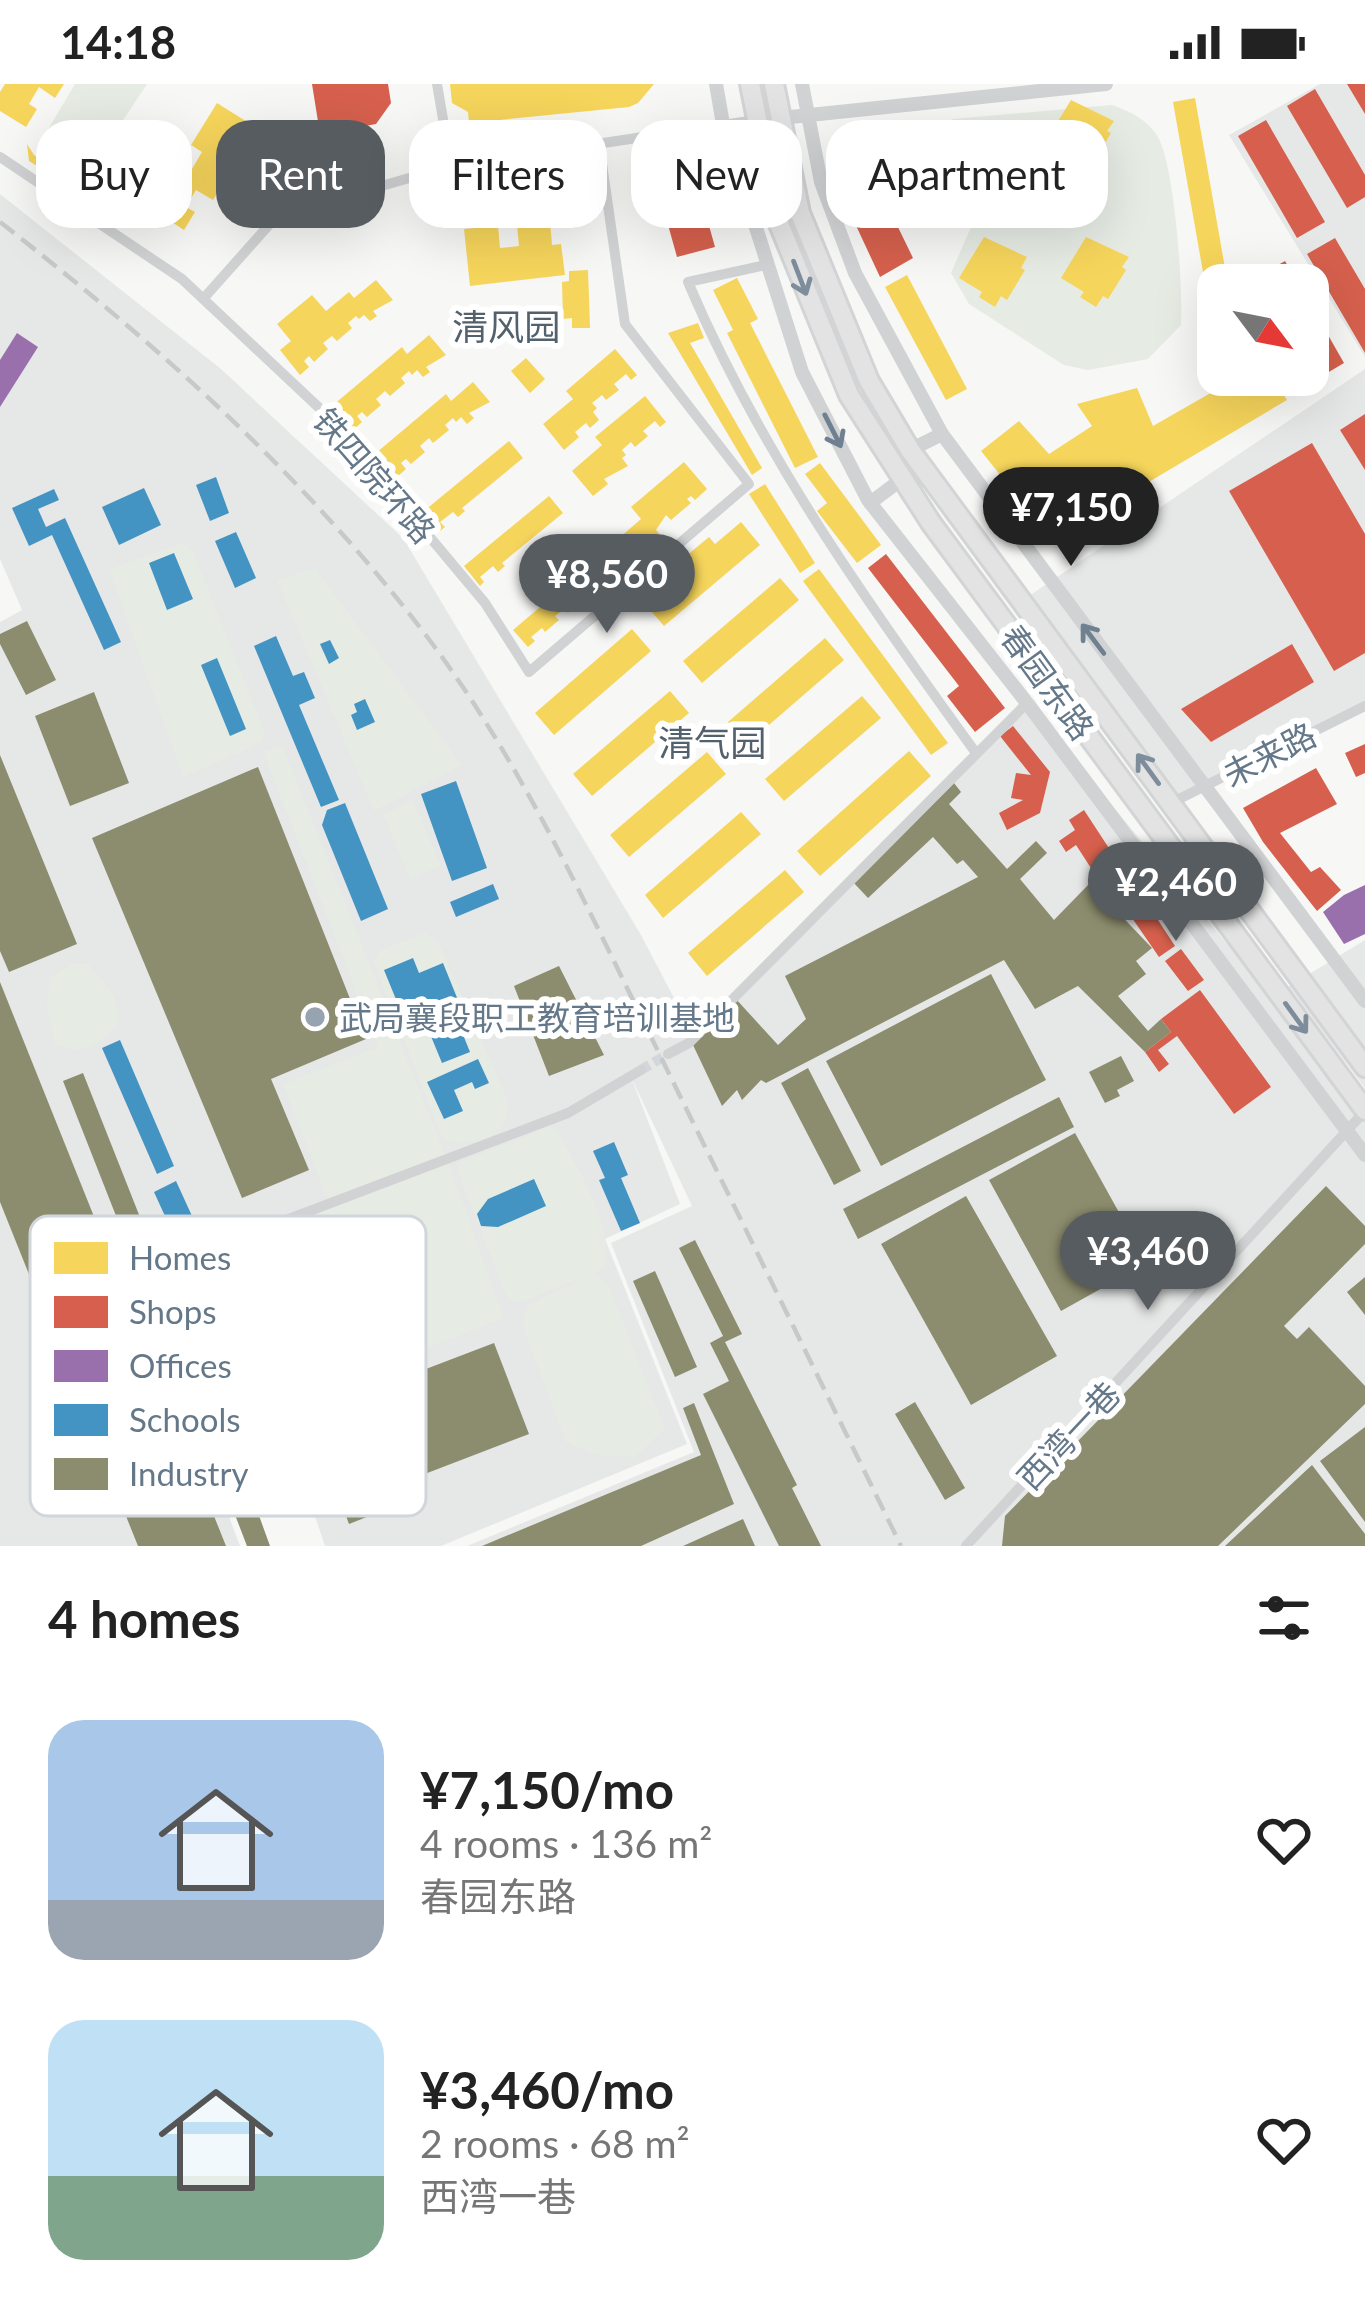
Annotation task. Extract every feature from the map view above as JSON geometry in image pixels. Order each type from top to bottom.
[{"type":"main road","name":"春园东路","points":[[750,84],[756,120]]},
{"type":"main road","name":"春园东路","points":[[774,84],[800,212],[869,381],[910,450],[1365,1067]]},
{"type":"main road","name":"春园东路","points":[[781,228],[849,395],[902,479],[1365,1111]]},
{"type":"street","points":[[437,84],[443,120]]},
{"type":"street","points":[[716,84],[722,120]]},
{"type":"street","points":[[802,84],[821,182],[855,273],[942,434],[1365,1001]]},
{"type":"street","points":[[781,118],[1040,87],[1106,84]]},
{"type":"street","name":"铁四院环路","points":[[0,157],[182,279],[331,419],[485,603],[529,672],[749,484],[625,324],[607,199]]},
{"type":"street","points":[[203,299],[278,216],[409,178]]},
{"type":"street","points":[[754,228],[802,372],[870,503],[1027,703],[1365,1155]]},
{"type":"street","points":[[766,266],[688,282],[717,351],[851,581],[976,753]]},
{"type":"street","points":[[910,450],[942,434]]},
{"type":"street","points":[[870,503],[902,479]]},
{"type":"street","points":[[668,1054],[688,1042],[1049,683]]},
{"type":"street","name":"未来路","points":[[1172,802],[1365,706]]},
{"type":"street","points":[[1098,798],[1120,779]]},
{"type":"street","points":[[1200,935],[1222,918]]},
{"type":"street","points":[[298,1216],[568,1113],[641,1070]]},
{"type":"street","name":"西湾一巷","points":[[966,1546],[1365,1111]]},
{"type":"shaded area","points":[[75,84],[147,84],[123,120],[54,120]]},
{"type":"shaded area","points":[[1320,84],[1365,84],[1365,357],[1329,298],[1329,264],[1308,264],[1229,135]]},
{"type":"shaded area","points":[[1112,105],[1132,113],[1158,137],[1177,228],[1181,325],[1148,359],[1088,370],[1064,365],[969,304],[951,273],[971,228],[1108,228],[1108,120],[952,119]]},
{"type":"shaded area","points":[[0,194],[36,223],[36,228],[43,228],[221,369],[403,538],[641,935],[695,1038],[1027,703],[1365,1110],[1365,1546],[975,1546],[971,1542],[967,1546],[467,1546],[694,1452],[611,1243],[692,1206],[631,1077],[680,1204],[605,1239],[687,1444],[441,1546],[325,1546],[315,1516],[426,1516],[426,1216],[30,1216],[30,1516],[229,1516],[240,1546],[0,1546],[0,622],[22,610],[0,559]]},
{"type":"shaded area","points":[[1365,369],[1365,706],[1173,802],[1023,600]]},
{"type":"shaded area","points":[[183,543],[193,551],[265,733],[261,743],[183,777],[109,569]]},
{"type":"shaded area","points":[[315,568],[462,765],[374,811],[277,580]]},
{"type":"shaded area","points":[[282,745],[447,1159],[504,1318],[426,1348],[426,1216],[297,1216],[329,1204],[283,1084],[378,1047],[263,752]]},
{"type":"shaded area","points":[[413,801],[441,866],[410,879],[383,814]]},
{"type":"shaded area","points":[[425,933],[439,943],[508,1101],[500,1129],[476,1141],[457,1143],[442,1138],[374,963],[379,951]]},
{"type":"shaded area","points":[[1365,940],[1365,1088],[1288,987]]},
{"type":"shaded area","points":[[72,964],[88,964],[114,995],[120,1020],[100,1041],[75,1049],[55,1045],[47,1006],[50,977]]},
{"type":"shaded area","points":[[550,1127],[559,1132],[600,1217],[606,1252],[604,1268],[594,1274],[609,1286],[665,1429],[635,1457],[600,1456],[566,1442],[525,1333],[528,1305],[588,1276],[519,1303],[507,1298],[458,1172],[460,1162]]},
{"type":"building: Homes","points":[[5,84],[64,84],[55,98],[39,87],[29,104],[37,109],[26,127],[0,111]]},
{"type":"building: Homes","points":[[450,84],[654,84],[629,107],[499,120],[469,120],[468,112],[452,103]]},
{"type":"building: Homes","points":[[1195,98],[1224,264],[1202,264],[1173,102]]},
{"type":"building: Homes","points":[[1071,100],[1114,121],[1108,130],[1108,120],[1059,120]]},
{"type":"building: Homes","points":[[217,103],[244,120],[216,120],[213,200],[196,190],[192,197],[192,169],[202,152],[192,143]]},
{"type":"building: Homes","points":[[498,228],[500,248],[519,246],[517,228],[551,228],[552,245],[561,244],[565,275],[470,286],[464,229]]},
{"type":"building: Homes","points":[[984,237],[1027,257],[1021,268],[1025,270],[1007,300],[1001,296],[995,307],[959,278]]},
{"type":"building: Homes","points":[[1086,237],[1129,257],[1108,299],[1103,296],[1096,307],[1080,297],[1084,292],[1061,278]]},
{"type":"building: Homes","points":[[588,270],[590,328],[572,328],[572,318],[563,319],[562,282],[569,281],[569,271]]},
{"type":"building: Homes","points":[[907,275],[967,389],[946,400],[885,287]]},
{"type":"building: Homes","points":[[737,278],[758,319],[750,323],[818,457],[795,468],[727,333],[733,330],[713,290]]},
{"type":"building: Homes","points":[[376,280],[393,300],[373,311],[377,316],[370,321],[364,315],[356,316],[348,323],[352,328],[337,341],[332,336],[323,343],[328,349],[314,362],[309,356],[304,361],[309,367],[300,375],[280,350],[291,341],[277,324],[312,295],[326,311],[349,292],[354,298]]},
{"type":"building: Homes","points":[[698,323],[704,338],[690,343],[762,468],[752,475],[668,333]]},
{"type":"building: Homes","points":[[429,335],[446,355],[426,367],[430,372],[423,377],[417,370],[412,375],[409,371],[401,378],[405,383],[390,396],[385,391],[376,399],[381,405],[367,417],[362,412],[357,416],[362,422],[353,430],[332,406],[402,347],[407,354]]},
{"type":"building: Homes","points":[[615,349],[637,375],[631,380],[626,374],[614,384],[619,390],[592,403],[599,420],[575,432],[579,437],[564,450],[543,424],[573,399],[566,391]]},
{"type":"building: Homes","points":[[526,358],[545,379],[530,393],[511,371]]},
{"type":"building: Homes","points":[[473,382],[490,402],[469,413],[474,418],[467,424],[461,417],[456,422],[453,418],[445,425],[449,430],[433,443],[429,438],[420,446],[425,452],[411,464],[406,459],[401,463],[406,469],[397,477],[376,453],[446,394],[451,401]]},
{"type":"building: Homes","points":[[1137,388],[1153,426],[1205,396],[1285,396],[1287,400],[1093,515],[1068,503],[1026,507],[981,451],[1019,421],[1049,454],[1092,426],[1077,404]]},
{"type":"building: Homes","points":[[645,396],[666,422],[660,427],[655,421],[643,431],[648,436],[622,450],[628,466],[604,479],[608,484],[593,496],[572,471],[602,445],[595,437]]},
{"type":"building: Homes","points":[[509,441],[523,458],[462,508],[465,511],[458,517],[453,512],[440,522],[445,527],[440,531],[424,511]]},
{"type":"building: Homes","points":[[684,462],[707,489],[695,500],[687,499],[691,503],[671,520],[666,515],[656,530],[661,536],[652,544],[647,539],[638,547],[642,551],[625,566],[622,562],[611,577],[606,572],[595,581],[600,586],[593,592],[590,588],[568,613],[564,609],[555,616],[559,620],[531,637],[535,641],[528,647],[513,630],[598,563],[595,559],[641,519],[631,507]]},
{"type":"building: Homes","points":[[820,463],[881,545],[857,563],[817,511],[827,503],[805,474]]},
{"type":"building: Homes","points":[[765,484],[815,563],[800,573],[749,494]]},
{"type":"building: Homes","points":[[549,496],[563,513],[502,563],[505,566],[498,572],[493,566],[480,577],[484,582],[480,586],[464,566]]},
{"type":"building: Homes","points":[[741,522],[760,545],[664,626],[638,596],[709,537],[715,544]]},
{"type":"building: Homes","points":[[819,569],[948,743],[931,755],[803,581]]},
{"type":"building: Homes","points":[[780,578],[799,600],[702,683],[683,661]]},
{"type":"building: Homes","points":[[632,629],[651,651],[554,735],[535,713]]},
{"type":"building: Homes","points":[[825,638],[844,660],[747,744],[728,722]]},
{"type":"building: Homes","points":[[670,691],[689,713],[592,796],[573,774]]},
{"type":"building: Homes","points":[[862,696],[881,718],[784,801],[765,779]]},
{"type":"building: Homes","points":[[909,751],[931,776],[820,876],[797,851]]},
{"type":"building: Homes","points":[[707,752],[726,774],[629,857],[610,835]]},
{"type":"building: Homes","points":[[741,812],[761,834],[663,918],[645,895]]},
{"type":"building: Homes","points":[[785,870],[804,892],[707,976],[688,953]]},
{"type":"building: Shops","points":[[312,84],[388,84],[391,103],[379,120],[318,120]]},
{"type":"building: Shops","points":[[1347,84],[1365,84],[1365,114]]},
{"type":"building: Shops","points":[[1315,89],[1365,175],[1365,197],[1347,208],[1287,106]]},
{"type":"building: Shops","points":[[1266,120],[1325,222],[1297,238],[1238,136]]},
{"type":"building: Shops","points":[[669,228],[710,228],[715,247],[677,257]]},
{"type":"building: Shops","points":[[857,228],[898,228],[913,258],[880,277]]},
{"type":"building: Shops","points":[[1335,238],[1365,289],[1365,353],[1329,292],[1329,264],[1313,264],[1307,254]]},
{"type":"building: Shops","points":[[1329,337],[1344,363],[1329,372]]},
{"type":"building: Shops","points":[[1365,414],[1365,470],[1340,430]]},
{"type":"building: Shops","points":[[1312,443],[1365,534],[1365,653],[1334,671],[1229,491]]},
{"type":"building: Shops","points":[[886,554],[1005,708],[975,732],[947,696],[959,686],[868,568]]},
{"type":"building: Shops","points":[[1292,644],[1314,682],[1211,742],[1181,709]]},
{"type":"building: Shops","points":[[1013,726],[1050,772],[1040,813],[1007,830],[999,813],[1023,800],[1011,798],[1016,773],[1031,775],[1000,736]]},
{"type":"building: Shops","points":[[1365,744],[1365,773],[1356,777],[1345,753]]},
{"type":"building: Shops","points":[[1316,768],[1337,804],[1280,833],[1311,872],[1320,867],[1341,890],[1317,911],[1243,808]]},
{"type":"building: Shops","points":[[1084,810],[1135,888],[1113,902],[1076,845],[1066,852],[1059,841],[1075,830],[1069,820]]},
{"type":"building: Shops","points":[[1139,891],[1175,946],[1159,957],[1121,902]]},
{"type":"building: Shops","points":[[1181,949],[1204,980],[1188,991],[1165,961]]},
{"type":"building: Shops","points":[[1200,990],[1271,1087],[1234,1114],[1177,1036],[1158,1050],[1169,1064],[1159,1072],[1145,1052],[1171,1032],[1161,1019]]},
{"type":"building: Offices","points":[[17,333],[38,347],[0,407],[0,360]]},
{"type":"building: Offices","points":[[1365,885],[1365,934],[1344,944],[1323,912]]},
{"type":"building: Schools","points":[[216,477],[229,513],[210,521],[196,485]]},
{"type":"building: Schools","points":[[144,488],[161,525],[119,545],[102,507]]},
{"type":"building: Schools","points":[[54,489],[59,500],[38,509],[46,527],[65,518],[121,642],[104,650],[52,535],[29,546],[12,508]]},
{"type":"building: Schools","points":[[236,532],[256,578],[235,588],[215,541]]},
{"type":"building: Schools","points":[[174,553],[193,599],[167,610],[149,563]]},
{"type":"building: Schools","points":[[276,636],[293,676],[304,672],[315,698],[299,705],[339,800],[321,807],[254,646]]},
{"type":"building: Schools","points":[[330,640],[339,658],[329,664],[320,644]]},
{"type":"building: Schools","points":[[217,658],[246,729],[230,736],[201,665]]},
{"type":"building: Schools","points":[[365,699],[375,722],[357,730],[351,715],[357,712],[354,704]]},
{"type":"building: Schools","points":[[456,781],[487,868],[452,881],[421,794]]},
{"type":"building: Schools","points":[[345,803],[388,909],[361,921],[322,825],[327,810]]},
{"type":"building: Schools","points":[[493,884],[499,899],[456,917],[450,902]]},
{"type":"building: Schools","points":[[413,958],[419,973],[443,963],[460,1005],[453,1010],[470,1052],[442,1063],[428,1029],[411,1036],[384,970]]},
{"type":"building: Schools","points":[[120,1040],[174,1166],[157,1174],[102,1048]]},
{"type":"building: Schools","points":[[478,1059],[489,1083],[475,1089],[472,1082],[454,1090],[463,1111],[444,1119],[427,1082]]},
{"type":"building: Schools","points":[[614,1142],[628,1175],[621,1178],[640,1223],[621,1231],[599,1180],[605,1178],[593,1151]]},
{"type":"building: Schools","points":[[534,1179],[546,1206],[498,1227],[481,1226],[477,1214],[488,1199]]},
{"type":"building: Schools","points":[[176,1181],[192,1216],[165,1216],[154,1192]]},
{"type":"building: Industry","points":[[27,621],[56,680],[26,695],[0,644],[0,634]]},
{"type":"building: Industry","points":[[94,692],[129,783],[70,806],[35,716]]},
{"type":"building: Industry","points":[[0,755],[77,944],[9,972],[0,951]]},
{"type":"building: Industry","points":[[258,767],[366,1039],[271,1079],[309,1170],[242,1198],[92,838]]},
{"type":"building: Industry","points":[[954,783],[961,792],[949,804],[1007,869],[1036,841],[1047,853],[1020,879],[1054,920],[1090,883],[1152,948],[1136,961],[1146,974],[1118,996],[1148,1031],[1161,1019],[1171,1032],[1145,1052],[1078,986],[1035,1009],[1004,960],[766,1083],[761,1080],[742,1100],[737,1090],[722,1106],[693,1045],[735,998],[778,1045],[806,1019],[785,976],[978,877],[963,860],[957,864],[933,837],[868,898],[853,882]]},
{"type":"building: Industry","points":[[559,966],[604,1055],[549,1076],[514,986]]},
{"type":"building: Industry","points":[[991,974],[1046,1080],[881,1166],[826,1061]]},
{"type":"building: Industry","points":[[0,982],[94,1216],[30,1216],[30,1277],[0,1202]]},
{"type":"building: Industry","points":[[1121,1056],[1134,1081],[1105,1103],[1089,1072]]},
{"type":"building: Industry","points":[[808,1068],[861,1171],[834,1185],[781,1083]]},
{"type":"building: Industry","points":[[83,1073],[140,1216],[116,1216],[63,1081]]},
{"type":"building: Industry","points":[[1059,1097],[1074,1127],[858,1239],[843,1209]]},
{"type":"building: Industry","points":[[1075,1133],[1147,1263],[1061,1311],[989,1180]]},
{"type":"building: Industry","points":[[1326,1186],[1365,1226],[1365,1244],[1284,1326],[1297,1339],[1309,1327],[1365,1386],[1365,1404],[1218,1546],[1002,1546],[1005,1516]]},
{"type":"building: Industry","points":[[966,1196],[1057,1356],[971,1405],[881,1244]]},
{"type":"building: Industry","points":[[695,1240],[742,1334],[725,1342],[797,1485],[792,1488],[821,1546],[779,1546],[703,1394],[729,1381],[710,1343],[723,1336],[679,1248]]},
{"type":"building: Industry","points":[[655,1271],[697,1367],[675,1377],[633,1281]]},
{"type":"building: Industry","points":[[1365,1277],[1365,1315],[1347,1292]]},
{"type":"building: Industry","points":[[494,1343],[529,1434],[426,1474],[426,1369]]},
{"type":"building: Industry","points":[[915,1402],[965,1488],[945,1500],[895,1414]]},
{"type":"building: Industry","points":[[694,1403],[734,1504],[641,1546],[482,1546],[701,1455],[683,1408]]},
{"type":"building: Industry","points":[[1365,1427],[1365,1522],[1320,1461]]},
{"type":"building: Industry","points":[[1312,1465],[1365,1534],[1365,1546],[1225,1546]]},
{"type":"building: Industry","points":[[126,1516],[214,1516],[226,1546],[138,1546]]},
{"type":"building: Industry","points":[[235,1516],[259,1516],[270,1546],[247,1546]]},
{"type":"building: Industry","points":[[346,1516],[369,1516],[349,1524]]},
{"type":"building: Industry","points":[[743,1519],[755,1546],[683,1546]]},
{"type":"tunnel","points":[[641,1070],[668,1054]]},
{"type":"railway","points":[[0,222],[173,366],[281,468],[381,579],[461,685],[522,783],[577,886],[901,1546]]},
{"type":"place","name":"武局襄段职工教育培训基地","points":[[315,1017]]},
{"type":"district","name":"清风园","points":[[506,326]]},
{"type":"district","name":"清气园","points":[[712,742]]}]
